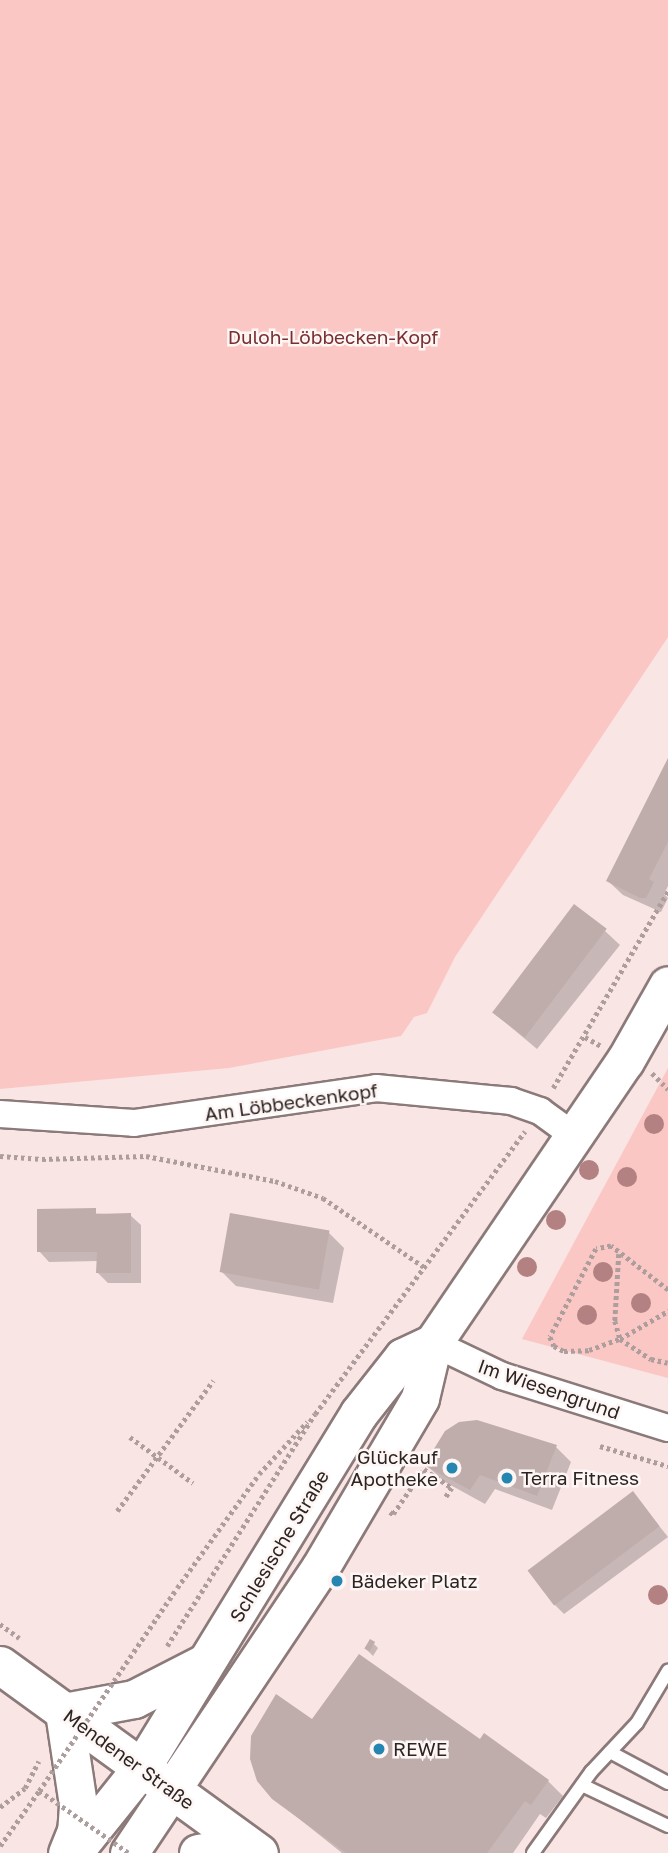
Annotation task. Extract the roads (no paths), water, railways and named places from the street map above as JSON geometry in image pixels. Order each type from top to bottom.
[{"type":"main road","name":"Schlesische Straße","points":[[128,1853],[173,1790],[320,1568],[421,1398],[433,1343],[572,1134],[625,1061],[668,985]]},
{"type":"main road","name":"Schlesische Straße","points":[[73,1853],[142,1767],[211,1659],[359,1413],[403,1357],[433,1343]]},
{"type":"main road","name":"Mendener Straße","points":[[11,1653],[64,1712],[253,1849]]},
{"type":"main road","points":[[68,1853],[76,1831],[78,1805],[64,1712],[134,1699],[211,1659]]},
{"type":"main road","points":[[198,1853],[253,1849]]},
{"type":"street","name":"Am Löbbeckenkopf","points":[[0,1114],[134,1123],[376,1088],[511,1101],[540,1111],[572,1134]]},
{"type":"street","name":"Im Wiesengrund","points":[[433,1343],[502,1376],[668,1428]]},
{"type":"lane","points":[[533,1853],[582,1785],[637,1723],[668,1671]]},
{"type":"lane","points":[[610,1752],[668,1783]]},
{"type":"lane","points":[[582,1785],[668,1826]]},
{"type":"place","name":"Glückauf Apotheke","points":[[452,1468]]},
{"type":"place","name":"Terra Fitness","points":[[507,1478]]},
{"type":"place","name":"Bädeker Platz","points":[[337,1581]]},
{"type":"place","name":"REWE","points":[[379,1749]]},
{"type":"park label","name":"Duloh-Löbbecken-Kopf","points":[[333,337]]}]
